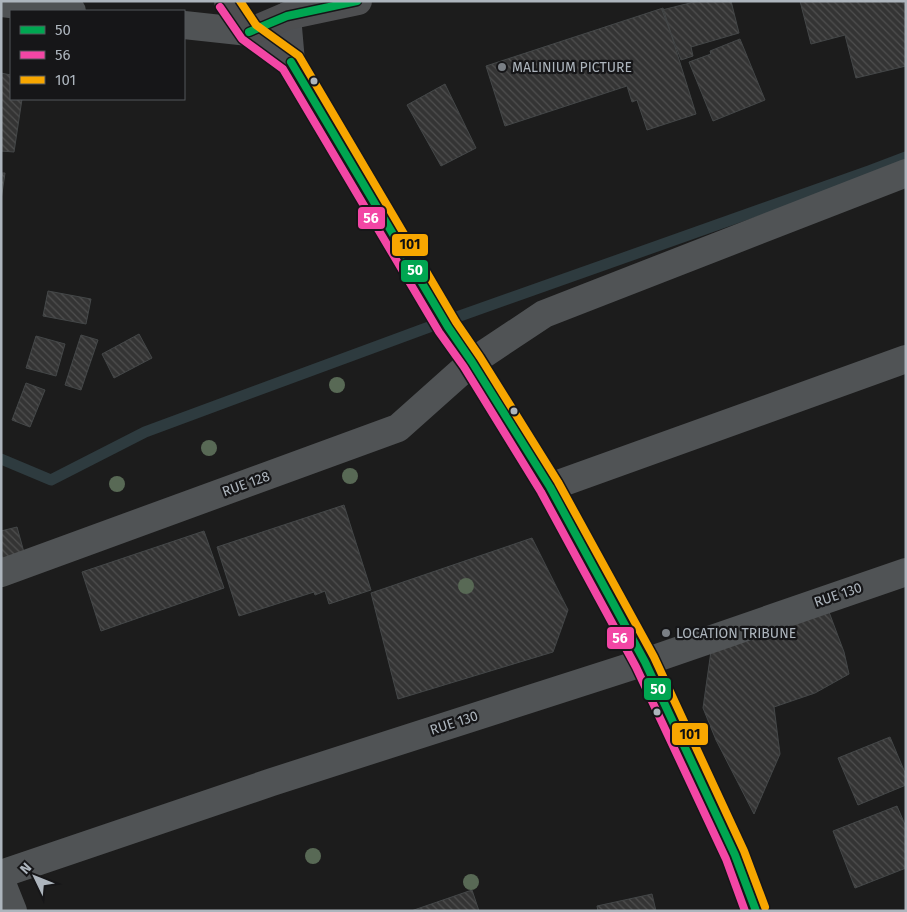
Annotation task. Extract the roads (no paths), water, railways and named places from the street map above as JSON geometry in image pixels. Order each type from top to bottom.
[{"type":"main road","points":[[228,1],[248,32],[291,62]]},
{"type":"main road","points":[[248,32],[283,8],[358,1]]},
{"type":"main road","points":[[283,8],[291,62],[448,327],[550,487],[645,662],[735,855],[756,911]]},
{"type":"street","points":[[1,3],[63,10]]},
{"type":"street","points":[[185,25],[248,32]]},
{"type":"street","name":"RUE 128","points":[[1,573],[398,428],[472,362],[544,314],[906,173]]},
{"type":"street","points":[[550,487],[906,358]]},
{"type":"street","name":"RUE 130","points":[[1,874],[272,782],[645,662],[906,572]]},
{"type":"street","points":[[1,881],[13,911]]},
{"type":"waterway","points":[[1,459],[51,480],[145,432],[440,323],[906,157]]},
{"type":"place","name":"MALINIUM PICTURE","points":[[502,67]]},
{"type":"place","name":"LOCATION TRIBUNE","points":[[666,633]]}]
